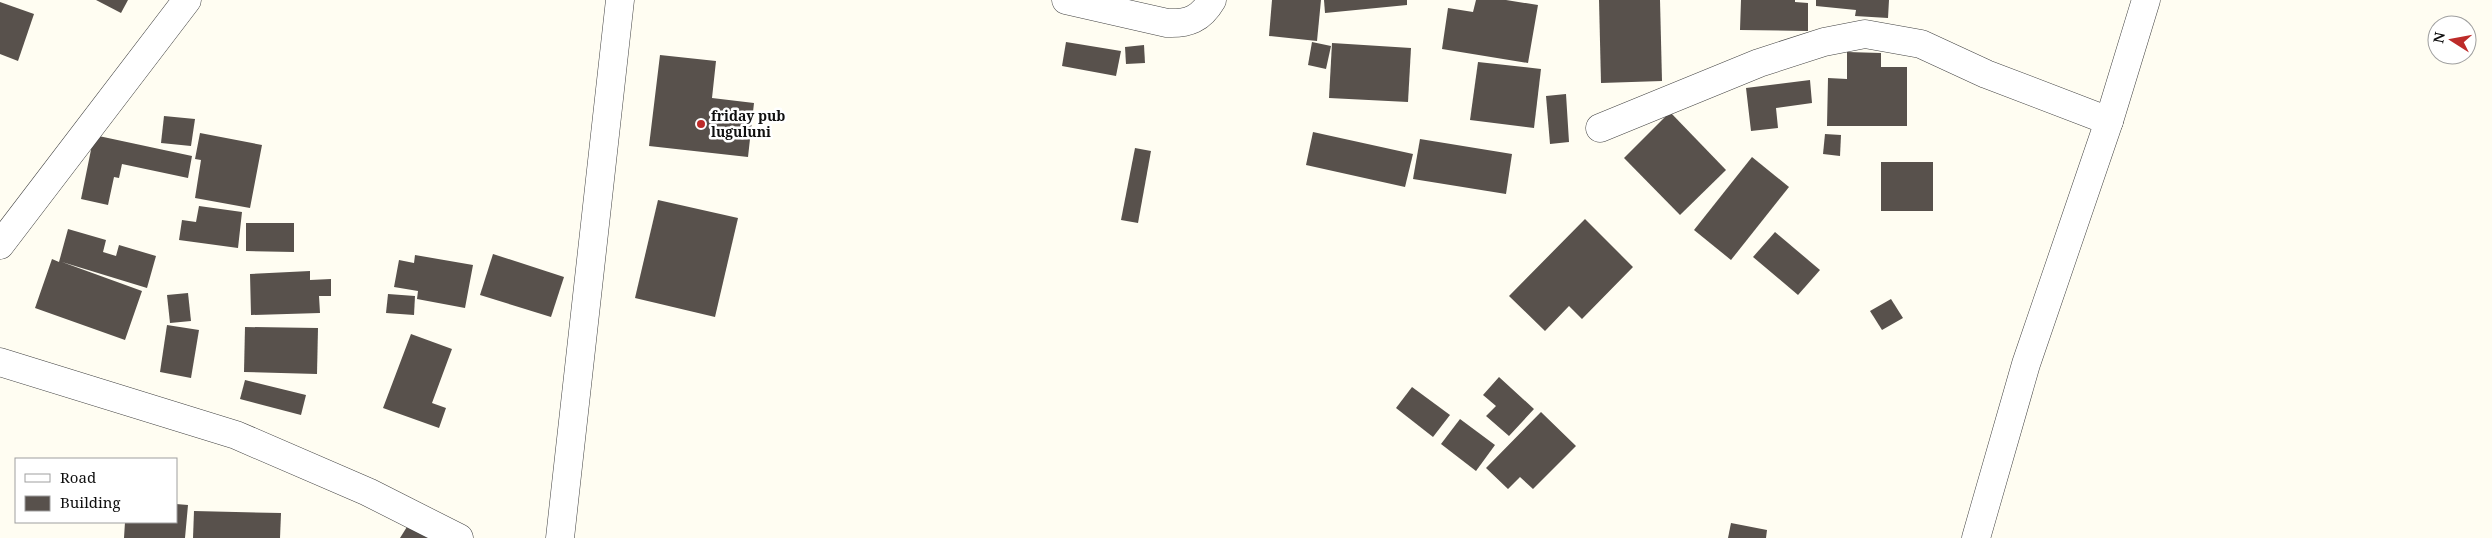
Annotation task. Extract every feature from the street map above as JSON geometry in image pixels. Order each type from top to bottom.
[{"type":"street","points":[[0,245],[187,0]]},
{"type":"street","points":[[560,538],[620,0]]},
{"type":"street","points":[[1066,0],[1167,23],[1180,24],[1190,22],[1202,14],[1212,0]]},
{"type":"street","points":[[1976,538],[2026,364],[2109,121],[2146,0]]},
{"type":"street","points":[[1600,128],[1758,64],[1824,42],[1865,34],[1920,44],[1986,74],[2109,121]]},
{"type":"street","points":[[0,362],[236,435],[368,492],[459,538]]},
{"type":"building","points":[[96,0],[128,0],[121,13]]},
{"type":"building","points":[[1272,0],[1321,0],[1317,41],[1269,36]]},
{"type":"building","points":[[1324,0],[1407,0],[1407,5],[1325,13]]},
{"type":"building","points":[[1476,0],[1506,0],[1538,5],[1528,63],[1442,49],[1448,8],[1473,12]]},
{"type":"building","points":[[1599,0],[1660,0],[1662,81],[1601,83]]},
{"type":"building","points":[[1741,0],[1795,0],[1795,2],[1808,3],[1808,31],[1740,30]]},
{"type":"building","points":[[1816,0],[1889,0],[1888,18],[1855,16],[1856,10],[1816,6]]},
{"type":"building","points":[[0,2],[34,14],[18,61],[0,54]]},
{"type":"building","points":[[1066,42],[1121,51],[1116,76],[1062,66]]},
{"type":"building","points":[[1312,42],[1331,46],[1326,69],[1308,65]]},
{"type":"building","points":[[1332,43],[1411,48],[1408,102],[1329,98]]},
{"type":"building","points":[[1144,45],[1145,63],[1126,64],[1125,47]]},
{"type":"building","points":[[1847,52],[1881,53],[1881,67],[1907,67],[1907,126],[1827,126],[1828,78],[1847,79]]},
{"type":"building","name":"friday pub luguluni","points":[[660,55],[716,61],[712,98],[754,103],[748,157],[649,146]]},
{"type":"building","points":[[1478,62],[1541,69],[1534,128],[1470,120]]},
{"type":"building","points":[[1810,80],[1812,103],[1776,108],[1778,128],[1751,131],[1746,88]]},
{"type":"building","points":[[1566,94],[1569,142],[1550,144],[1546,96]]},
{"type":"building","points":[[1670,112],[1726,170],[1680,215],[1624,158]]},
{"type":"building","points":[[164,116],[195,119],[191,146],[161,143]]},
{"type":"building","points":[[1313,132],[1413,154],[1405,187],[1306,165]]},
{"type":"building","points":[[200,133],[262,145],[250,208],[195,198],[201,160],[195,159]]},
{"type":"building","points":[[1825,134],[1841,135],[1840,156],[1823,154]]},
{"type":"building","points":[[94,135],[192,156],[188,178],[122,164],[119,178],[114,177],[108,205],[81,199]]},
{"type":"building","points":[[1420,139],[1512,154],[1506,194],[1413,179]]},
{"type":"building","points":[[1135,148],[1151,151],[1138,223],[1121,220]]},
{"type":"building","points":[[1752,157],[1789,187],[1731,260],[1694,230]]},
{"type":"building","points":[[1881,162],[1933,162],[1933,211],[1881,211]]},
{"type":"building","points":[[658,200],[738,218],[715,317],[635,298]]},
{"type":"building","points":[[199,206],[242,212],[238,248],[179,240],[182,220],[196,222]]},
{"type":"building","points":[[1585,219],[1633,267],[1582,319],[1569,306],[1545,331],[1509,296]]},
{"type":"building","points":[[246,223],[294,223],[294,252],[246,251]]},
{"type":"building","points":[[68,229],[106,240],[103,252],[116,256],[119,245],[156,256],[147,288],[62,262],[142,291],[125,340],[35,308],[52,259],[59,262]]},
{"type":"building","points":[[1775,232],[1820,270],[1798,295],[1753,257]]},
{"type":"building","points":[[493,254],[564,277],[551,317],[480,295]]},
{"type":"building","points":[[415,255],[473,265],[465,308],[417,299],[418,291],[394,287],[399,260],[414,263]]},
{"type":"building","points":[[310,271],[310,280],[331,279],[331,296],[319,296],[320,313],[251,315],[250,274]]},
{"type":"building","points":[[188,293],[191,321],[170,323],[167,295]]},
{"type":"building","points":[[388,294],[415,296],[414,315],[386,313]]},
{"type":"building","points":[[1891,299],[1903,318],[1882,330],[1870,311]]},
{"type":"building","points":[[167,325],[199,330],[191,378],[160,372]]},
{"type":"building","points":[[245,327],[318,328],[317,374],[244,372]]},
{"type":"building","points":[[411,334],[452,349],[432,403],[446,408],[439,428],[383,408]]},
{"type":"building","points":[[1499,377],[1534,409],[1509,436],[1486,416],[1496,406],[1483,395]]},
{"type":"building","points":[[245,380],[306,395],[301,415],[240,399]]},
{"type":"building","points":[[1412,387],[1450,415],[1433,437],[1396,408]]},
{"type":"building","points":[[1541,412],[1576,446],[1533,489],[1520,477],[1508,489],[1486,468]]},
{"type":"building","points":[[1460,419],[1495,445],[1476,471],[1441,444]]},
{"type":"building","points":[[178,504],[188,505],[185,538],[124,538],[125,523],[178,523]]},
{"type":"building","points":[[194,511],[281,513],[280,538],[193,538]]},
{"type":"building","points":[[410,522],[436,538],[400,538]]},
{"type":"building","points":[[1731,523],[1767,530],[1766,538],[1728,538]]},
{"type":"place","name":"friday pub luguluni","points":[[701,124]]}]
